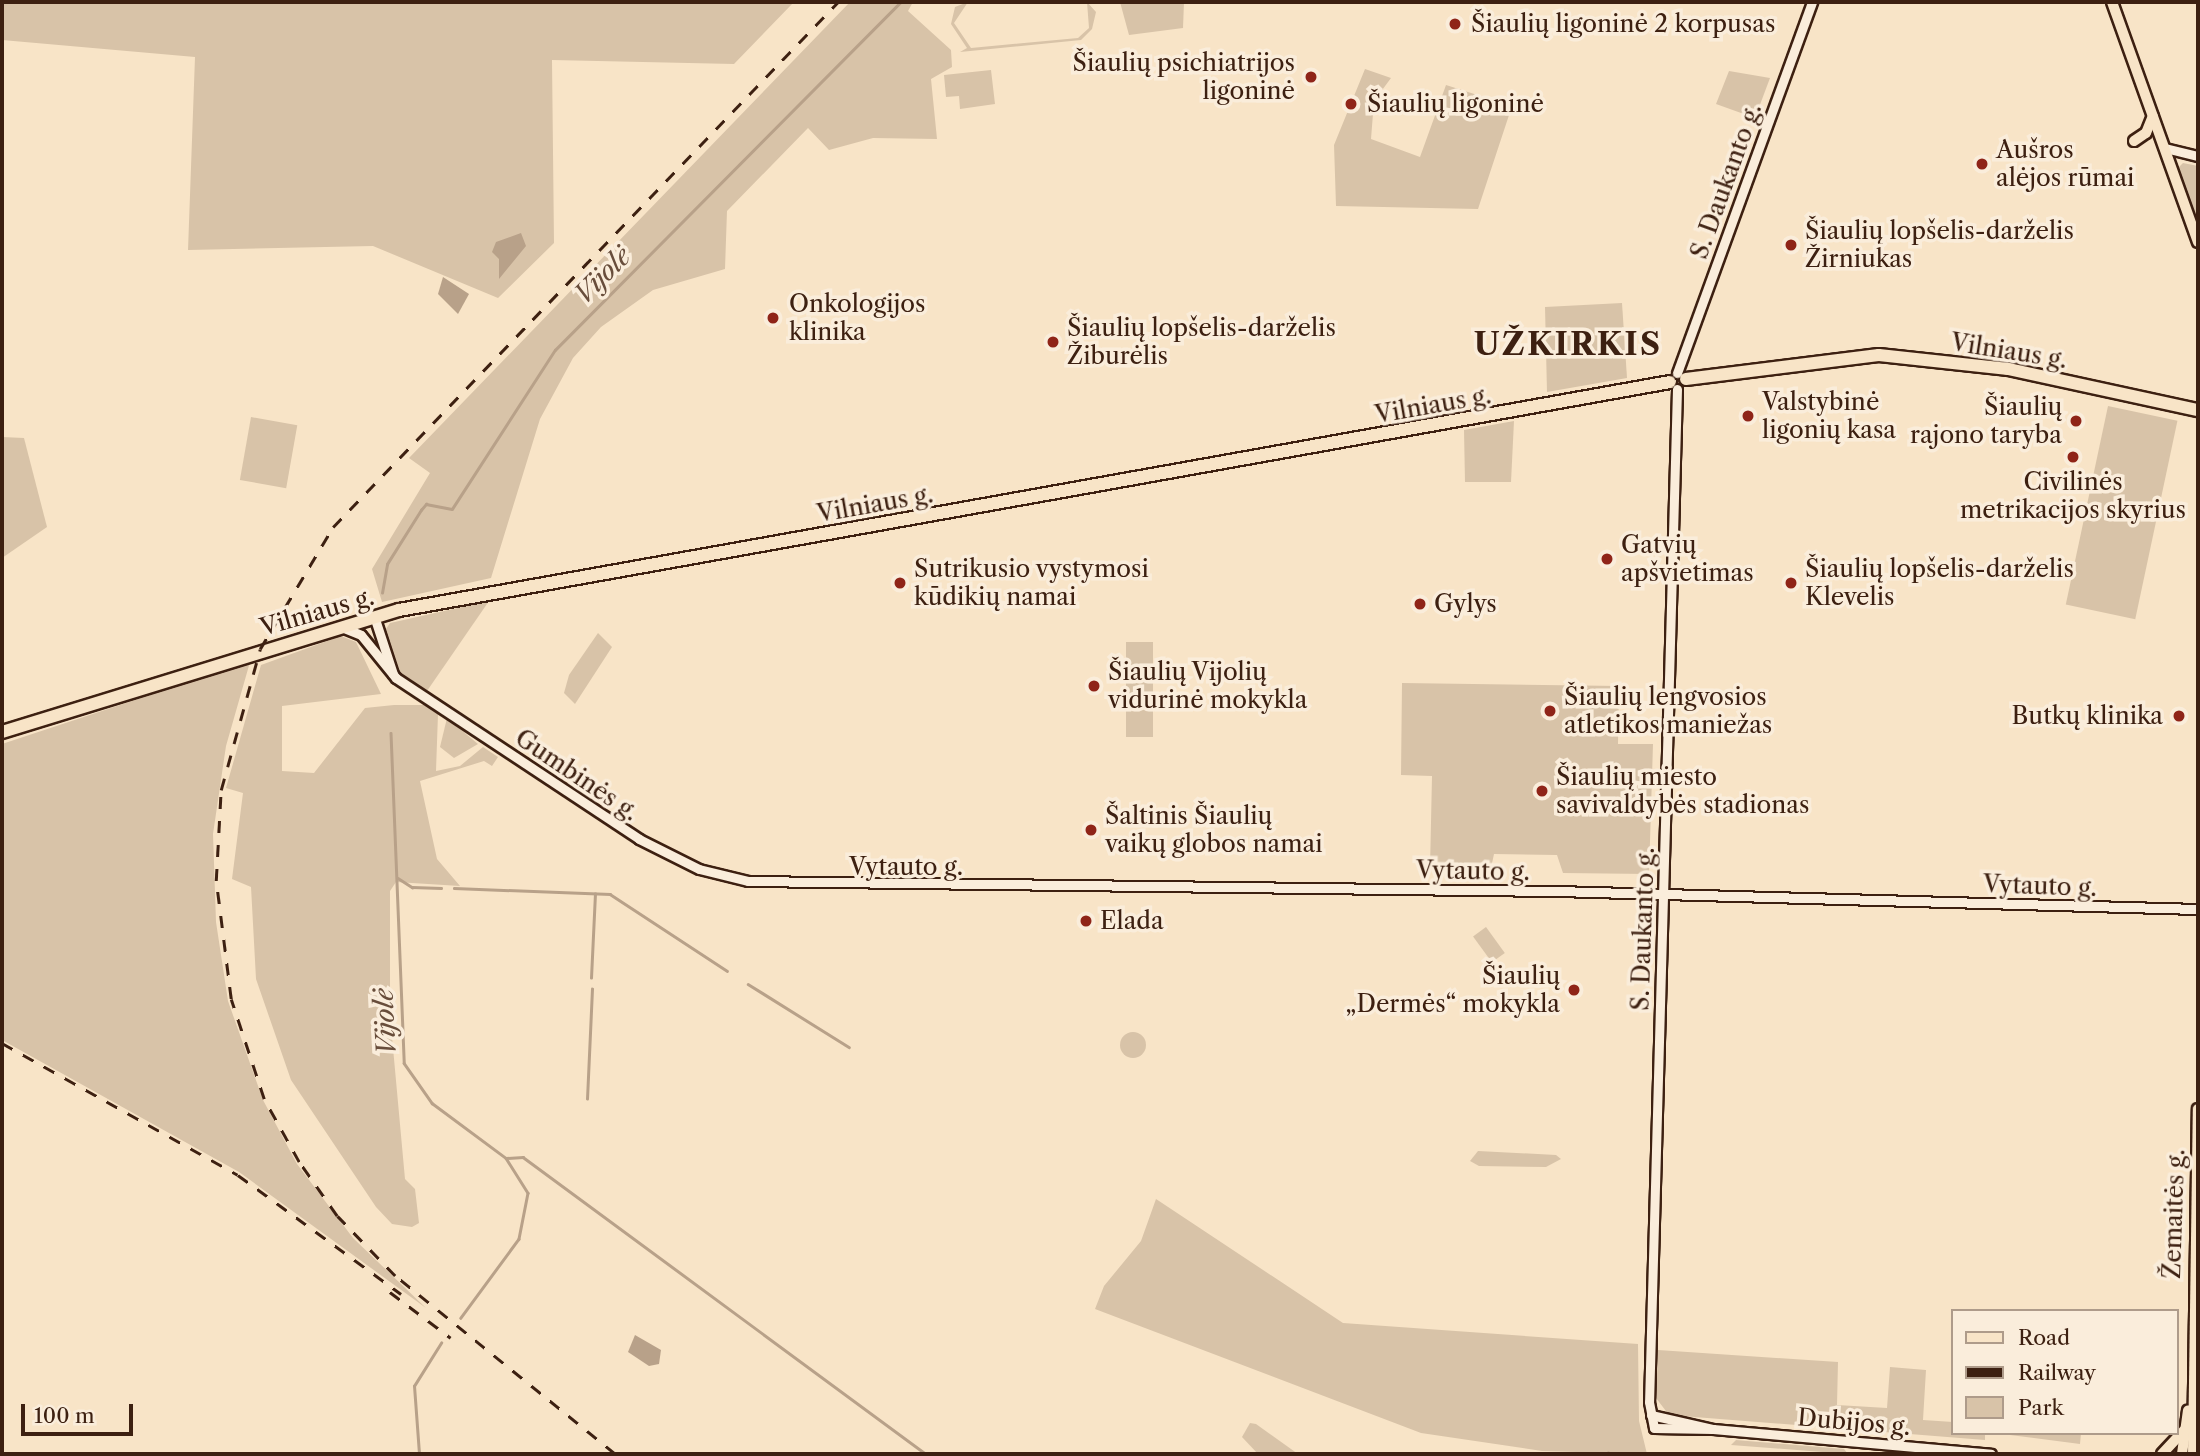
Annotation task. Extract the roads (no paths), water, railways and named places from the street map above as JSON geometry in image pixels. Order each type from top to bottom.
[{"type":"highway","name":"Vilniaus g.","points":[[2,732],[97,704],[321,629],[374,616],[1677,381],[1879,355],[2008,369],[2198,410]]},
{"type":"highway","name":"Vilniaus g.","points":[[2,740],[97,704]]},
{"type":"main road","name":"S. Daukanto g.","points":[[1654,1428],[1651,1415],[1677,381],[1812,2]]},
{"type":"main road","points":[[2112,2],[2198,242]]},
{"type":"main road","points":[[2134,141],[2146,133],[2153,116]]},
{"type":"main road","points":[[2165,148],[2198,156]]},
{"type":"main road","points":[[374,616],[396,678]]},
{"type":"main road","name":"Gumbinės g.","points":[[321,629],[355,631],[396,678],[653,847],[748,881]]},
{"type":"main road","name":"Vytauto g.","points":[[748,881],[1664,894],[2198,909]]},
{"type":"main road","name":"Žemaitės g.","points":[[2182,1454],[2190,1403],[2198,1109]]},
{"type":"main road","name":"Žemaitės g.","points":[[2190,1403],[2196,1441],[2193,1454]]},
{"type":"main road","name":"Dubijos g.","points":[[1651,1415],[1713,1429]]},
{"type":"main road","name":"Dubijos g.","points":[[1654,1428],[1713,1429],[1991,1454]]},
{"type":"main road","points":[[2162,1454],[2185,1430]]},
{"type":"waterway","name":"Vijolė","points":[[382,593],[387,564],[421,510],[426,504],[452,509],[555,350],[900,2]]},
{"type":"waterway","name":"Vijolė","points":[[391,733],[404,1063],[432,1103],[506,1158],[528,1193],[519,1239],[461,1318]]},
{"type":"waterway","points":[[398,878],[412,887],[441,888]]},
{"type":"waterway","points":[[454,888],[610,894],[727,971]]},
{"type":"waterway","points":[[591,978],[595,894]]},
{"type":"waterway","points":[[748,984],[849,1047]]},
{"type":"waterway","points":[[587,1099],[592,989]]},
{"type":"waterway","points":[[506,1158],[523,1157],[926,1454]]},
{"type":"waterway","name":"Vijolė","points":[[419,1454],[414,1386],[441,1343]]},
{"type":"railway","points":[[615,1454],[395,1276],[337,1216],[299,1162],[264,1099],[231,999],[216,881],[221,790],[260,649],[333,527],[838,2]]},
{"type":"railway","points":[[2,1043],[238,1175],[401,1294]]},
{"type":"railway","points":[[390,1292],[451,1338]]},
{"type":"place","name":"Šiaulių ligoninė 2 korpusas","points":[[1455,24]]},
{"type":"place","name":"Šiaulių psichiatrijos ligoninė","points":[[1311,77]]},
{"type":"place","name":"Šiaulių ligoninė","points":[[1351,104]]},
{"type":"place","name":"Aušros alėjos rūmai","points":[[1982,164]]},
{"type":"place","name":"Šiaulių lopšelis-darželis Žirniukas","points":[[1791,245]]},
{"type":"place","name":"Onkologijos klinika","points":[[773,318]]},
{"type":"place","name":"Šiaulių lopšelis-darželis Žiburėlis","points":[[1053,342]]},
{"type":"place","name":"Valstybinė ligonių kasa","points":[[1748,416]]},
{"type":"place","name":"Šiaulių rajono taryba","points":[[2076,421]]},
{"type":"place","name":"Civilinės metrikacijos skyrius","points":[[2073,457]]},
{"type":"place","name":"Gatvių apšvietimas","points":[[1607,559]]},
{"type":"place","name":"Sutrikusio vystymosi kūdikių namai","points":[[900,583]]},
{"type":"place","name":"Šiaulių lopšelis-darželis Klevelis","points":[[1791,583]]},
{"type":"place","name":"Gylys","points":[[1420,604]]},
{"type":"place","name":"Šiaulių Vijolių vidurinė mokykla","points":[[1094,686]]},
{"type":"place","name":"Šiaulių lengvosios atletikos maniežas","points":[[1550,711]]},
{"type":"place","name":"Butkų klinika","points":[[2179,716]]},
{"type":"place","name":"Šiaulių miesto savivaldybės stadionas","points":[[1542,791]]},
{"type":"place","name":"Šaltinis Šiaulių vaikų globos namai","points":[[1091,830]]},
{"type":"place","name":"Elada","points":[[1086,921]]},
{"type":"place","name":"Šiaulių „Dermės“ mokykla","points":[[1574,990]]},
{"type":"district","name":"UŽKIRKIS","points":[[1568,344]]}]
